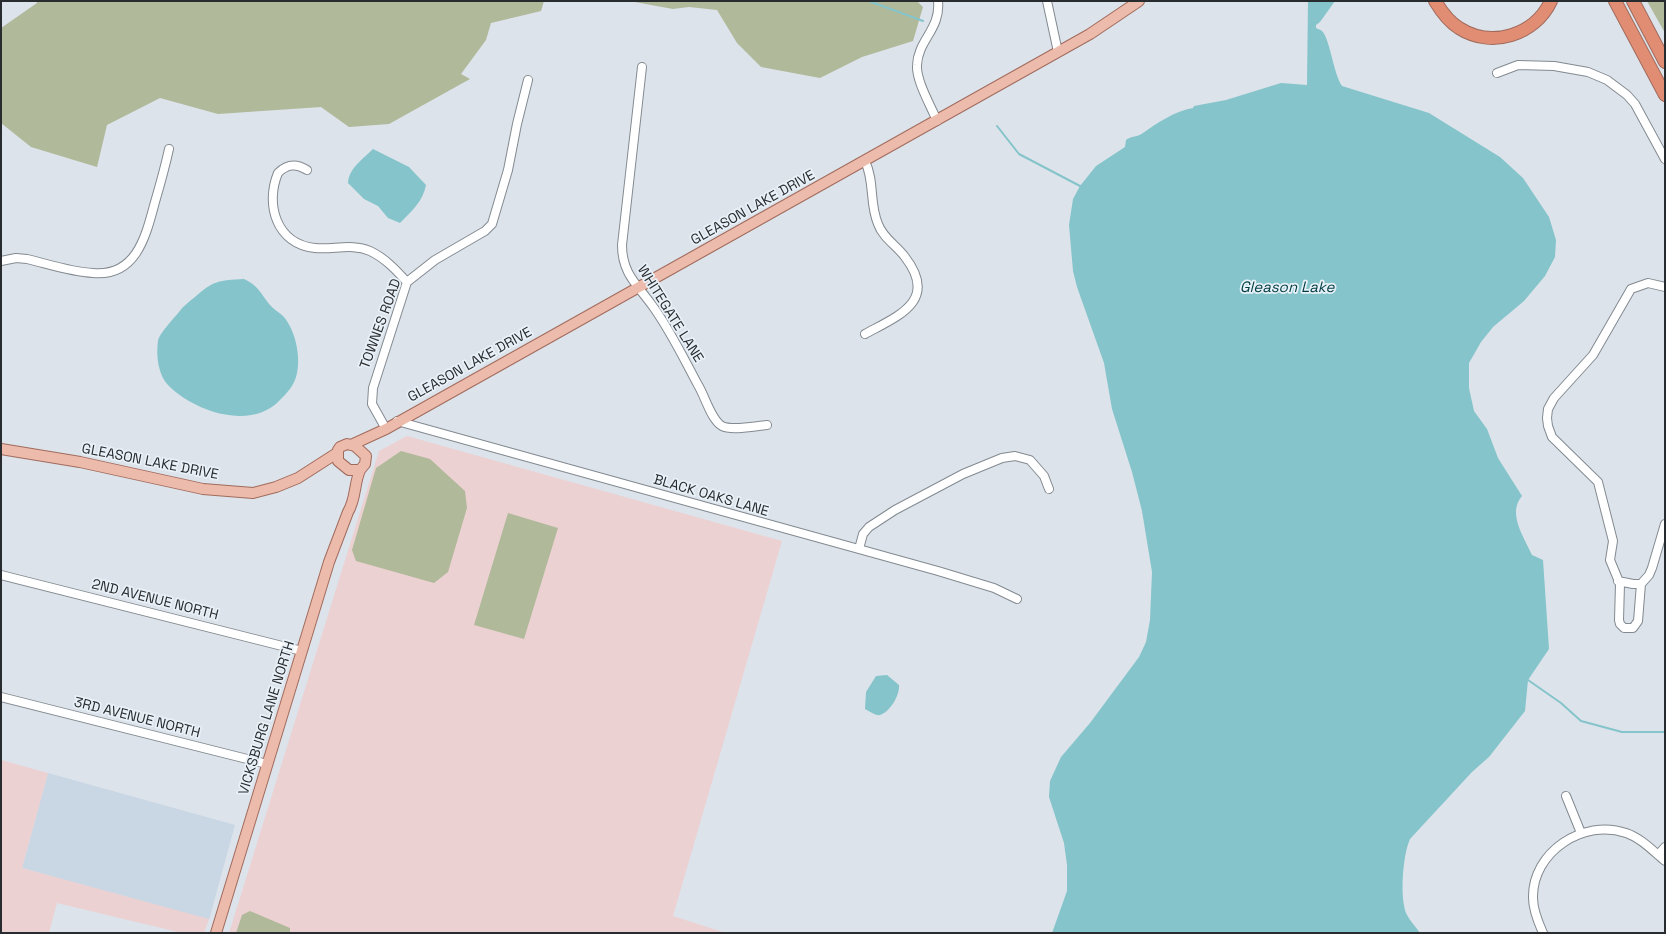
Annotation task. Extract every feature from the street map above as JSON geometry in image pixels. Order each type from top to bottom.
[{"type":"highway","points":[[1435,1],[1446,16],[1459,28],[1476,36],[1495,38],[1513,35],[1530,27],[1544,12],[1551,1]]},
{"type":"highway","points":[[1615,1],[1665,95]]},
{"type":"highway","points":[[1633,1],[1665,62]]},
{"type":"main road","name":"GLEASON LAKE DRIVE","points":[[351,445],[381,431],[937,121],[1090,34],[1139,1]]},
{"type":"main road","name":"GLEASON LAKE DRIVE","points":[[364,453],[381,431]]},
{"type":"main road","points":[[351,445],[364,453],[366,460],[363,468],[360,470],[349,470],[338,457],[340,447],[351,445]]},
{"type":"main road","name":"GLEASON LAKE DRIVE","points":[[1,449],[80,462],[203,489],[253,493],[298,478],[312,468],[338,457]]},
{"type":"main road","name":"VICKSBURG LANE NORTH","points":[[348,512],[345,503],[350,480],[349,470]]},
{"type":"main road","name":"VICKSBURG LANE NORTH","points":[[216,933],[329,562],[348,512],[353,504],[355,480],[360,470]]},
{"type":"street","points":[[937,121],[918,75],[917,66],[922,48],[937,21],[939,11],[938,1]]},
{"type":"street","points":[[1047,1],[1058,52]]},
{"type":"street","points":[[1497,73],[1518,65],[1554,66],[1588,72],[1607,80],[1622,91],[1635,104],[1665,159]]},
{"type":"street","name":"WHITEGATE LANE","points":[[642,67],[622,245],[624,264],[637,288],[654,308],[705,398],[711,415],[716,422],[730,428],[767,425]]},
{"type":"street","name":"TOWNES ROAD","points":[[381,431],[372,404],[373,388],[407,282],[424,267],[485,231],[492,224],[508,170],[528,80]]},
{"type":"street","points":[[1,261],[16,258],[94,274],[116,269],[126,264],[138,251],[146,236],[169,149]]},
{"type":"street","points":[[865,161],[871,176],[874,214],[878,225],[884,235],[904,256],[913,269],[917,282],[917,291],[910,308],[904,313],[865,334]]},
{"type":"street","points":[[307,170],[296,165],[289,166],[278,172],[273,184],[272,202],[276,220],[282,230],[302,244],[313,248],[346,247],[369,250],[388,263],[407,282]]},
{"type":"street","points":[[1665,287],[1648,283],[1632,289],[1593,356],[1554,398],[1548,409],[1547,418],[1552,437],[1598,482],[1613,541],[1610,560],[1620,588],[1619,620],[1620,624],[1628,629],[1637,625],[1641,584],[1649,575],[1652,568],[1665,524]]},
{"type":"street","name":"BLACK OAKS LANE","points":[[397,421],[859,549],[987,586],[1017,599]]},
{"type":"street","points":[[859,549],[863,534],[869,527],[895,510],[963,474],[1002,458],[1015,456],[1030,460],[1044,476],[1049,490]]},
{"type":"street","name":"2ND AVENUE NORTH","points":[[1,575],[302,651]]},
{"type":"street","points":[[1618,581],[1641,584]]},
{"type":"street","name":"3RD AVENUE NORTH","points":[[1,697],[267,764]]},
{"type":"street","points":[[1566,796],[1581,833]]},
{"type":"street","points":[[1543,933],[1534,911],[1534,884],[1546,859],[1560,845],[1581,833],[1598,830],[1626,833],[1636,838],[1665,861]]},
{"type":"street","points":[[1658,855],[1665,847]]},
{"type":"shaded area","points":[[407,436],[782,541],[673,916],[726,933],[229,933],[379,451]]},
{"type":"shaded area","points":[[1,760],[48,773],[22,868],[209,919],[204,933],[182,933],[57,903],[49,933],[1,933]]},
{"type":"shaded area","points":[[48,773],[235,825],[209,920],[22,868]]},
{"type":"green space","points":[[37,1],[544,1],[541,11],[491,23],[486,40],[461,74],[470,79],[389,124],[349,127],[321,107],[218,114],[160,98],[107,125],[97,167],[31,147],[1,123],[1,28],[37,3]]},
{"type":"green space","points":[[629,1],[917,1],[923,7],[913,41],[862,57],[820,78],[761,67],[737,43],[717,10],[689,7],[673,9]]},
{"type":"green space","points":[[1647,1],[1665,1],[1665,33]]},
{"type":"green space","points":[[401,451],[430,459],[465,491],[467,508],[448,572],[434,583],[356,561],[352,550],[376,468]]},
{"type":"green space","points":[[508,513],[558,528],[524,639],[474,625]]},
{"type":"green space","points":[[250,911],[290,928],[290,933],[236,933],[242,915]]},
{"type":"water","name":"Gleason Lake","points":[[1308,1],[1335,1],[1320,22],[1316,25],[1316,28],[1322,31],[1325,35],[1336,73],[1342,86],[1429,113],[1500,157],[1523,178],[1549,217],[1556,240],[1555,257],[1545,276],[1524,301],[1493,327],[1481,342],[1469,363],[1469,388],[1474,411],[1487,429],[1498,458],[1522,496],[1516,510],[1516,517],[1521,533],[1532,555],[1543,560],[1549,649],[1528,680],[1525,711],[1489,757],[1472,772],[1410,839],[1405,855],[1403,898],[1407,915],[1420,933],[1052,933],[1067,891],[1067,865],[1064,843],[1049,797],[1050,781],[1061,757],[1090,723],[1139,657],[1146,642],[1150,620],[1152,572],[1142,511],[1132,472],[1112,409],[1104,363],[1077,287],[1073,271],[1069,225],[1073,199],[1080,186],[1096,166],[1125,147],[1126,140],[1141,134],[1160,121],[1193,108],[1194,106],[1226,100],[1281,83],[1307,85]]},
{"type":"water","points":[[373,149],[409,167],[426,185],[420,201],[400,223],[388,218],[378,206],[364,199],[348,183],[354,168]]},
{"type":"water","points":[[244,279],[254,285],[269,304],[287,321],[296,343],[298,366],[293,385],[279,401],[267,410],[254,415],[239,416],[209,410],[194,404],[170,387],[160,372],[157,347],[159,338],[167,326],[182,308],[201,292],[217,282]]},
{"type":"water","points":[[887,675],[899,685],[898,693],[891,707],[884,713],[877,715],[865,709],[866,692],[876,676]]},
{"type":"waterway","points":[[869,1],[923,21]]},
{"type":"waterway","points":[[997,126],[1019,154],[1080,186]]},
{"type":"waterway","points":[[1528,680],[1561,703],[1581,721],[1622,732],[1665,732]]}]
